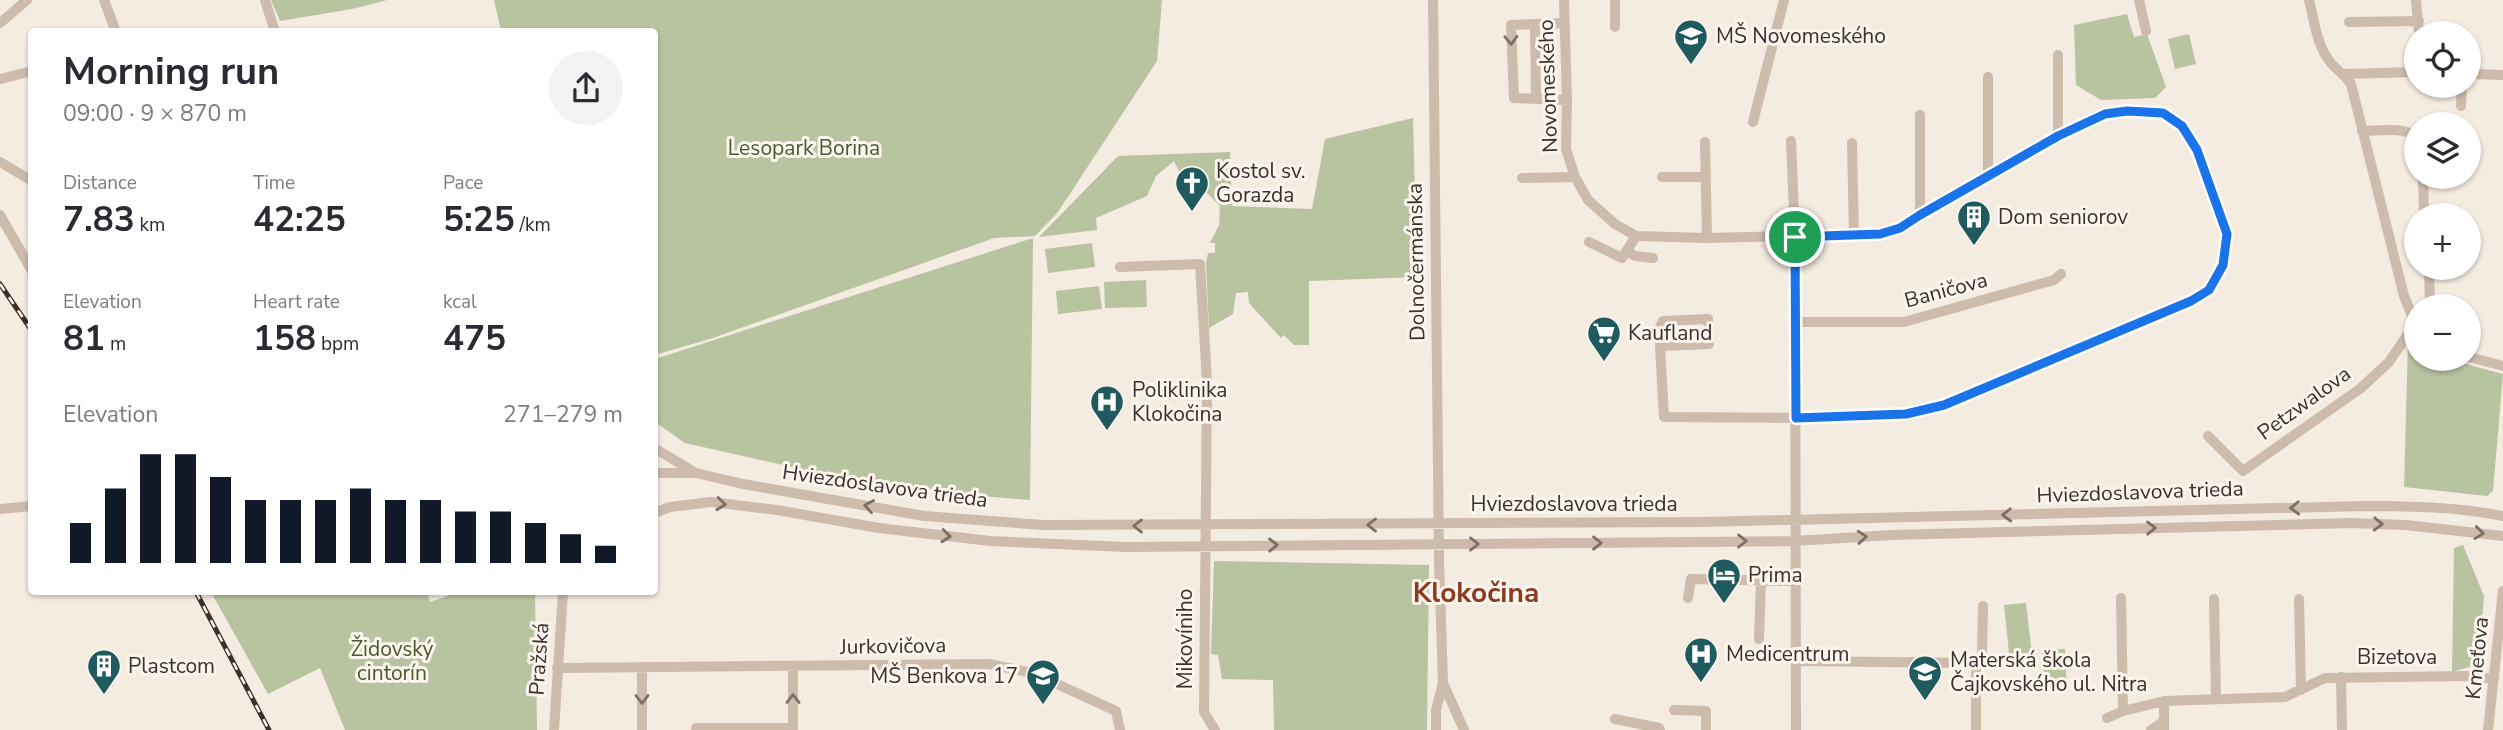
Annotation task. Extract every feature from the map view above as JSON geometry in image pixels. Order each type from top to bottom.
[{"type":"street","points":[[0,23],[27,0]]},
{"type":"street","points":[[104,0],[112,28]]},
{"type":"street","points":[[265,0],[273,28]]},
{"type":"street","name":"Dolnočermánska","points":[[1433,0],[1439,544]]},
{"type":"street","name":"Novomeského","points":[[1564,0],[1566,149],[1575,177],[1588,200],[1615,224],[1636,236]]},
{"type":"street","points":[[1615,0],[1615,27]]},
{"type":"street","points":[[1753,122],[1784,0]]},
{"type":"street","points":[[2139,0],[2146,31]]},
{"type":"street","name":"Petzwalova","points":[[2309,0],[2320,46],[2330,63],[2344,74],[2351,84],[2406,294]]},
{"type":"street","points":[[2349,23],[2419,20],[2416,0]]},
{"type":"street","points":[[1564,23],[1511,25],[1514,98],[1567,100]]},
{"type":"street","points":[[1535,24],[1536,99]]},
{"type":"street","points":[[2058,55],[2058,136]]},
{"type":"street","points":[[1,79],[28,72]]},
{"type":"street","points":[[2344,74],[2404,72]]},
{"type":"street","points":[[2481,74],[2503,75]]},
{"type":"street","points":[[1988,77],[1988,178]]},
{"type":"street","points":[[2461,98],[2461,106]]},
{"type":"street","points":[[1590,242],[1622,258],[1636,236],[1795,237],[1880,234],[1900,228],[2058,136],[2105,114],[2127,111],[2163,113],[2182,126],[2197,150],[2227,234],[2223,265],[2209,290],[2191,301],[1944,405],[1906,414],[1796,418],[1664,417],[1660,329],[1663,321],[1708,319],[1709,344],[1661,346]]},
{"type":"street","points":[[1920,115],[1920,215]]},
{"type":"street","points":[[2362,131],[2404,131]]},
{"type":"street","points":[[1791,141],[1795,237],[1796,730]]},
{"type":"street","points":[[1705,142],[1706,237]]},
{"type":"street","points":[[1852,143],[1854,236]]},
{"type":"street","points":[[0,162],[28,179]]},
{"type":"street","points":[[1522,178],[1575,177]]},
{"type":"street","points":[[1661,177],[1705,177]]},
{"type":"street","points":[[0,215],[28,264]]},
{"type":"street","points":[[1627,251],[1635,256],[1653,258]]},
{"type":"street","name":"Mikovíniho","points":[[1120,267],[1200,264],[1207,381],[1203,712],[1215,730]]},
{"type":"street","name":"Baničova","points":[[1794,322],[1904,322],[2054,280],[2061,274]]},
{"type":"street","name":"Petzwalova","points":[[2208,436],[2243,471],[2361,388],[2389,362],[2404,341]]},
{"type":"street","points":[[2481,360],[2503,366]]},
{"type":"street","name":"Hviezdoslavova trieda","points":[[658,451],[696,473],[743,484],[925,516],[1044,525],[1631,523],[2364,506],[2432,507],[2503,516]]},
{"type":"street","points":[[658,473],[696,473]]},
{"type":"street","name":"Hviezdoslavova trieda","points":[[658,512],[670,507],[711,502],[777,510],[878,528],[990,541],[1126,547],[1794,541],[1892,535],[2351,523],[2503,536]]},
{"type":"street","points":[[0,509],[28,506]]},
{"type":"street","points":[[1631,523],[1632,543]]},
{"type":"street","points":[[1436,730],[1436,710],[1443,683],[1439,544]]},
{"type":"street","points":[[1688,598],[1691,579],[1795,581]]},
{"type":"street","points":[[1759,639],[1761,582]]},
{"type":"street","name":"Kmeťova","points":[[2488,730],[2503,591]]},
{"type":"street","name":"Pražská","points":[[554,730],[563,595]]},
{"type":"street","points":[[2121,598],[2123,710]]},
{"type":"street","points":[[2214,599],[2216,698]]},
{"type":"street","points":[[2299,599],[2301,690]]},
{"type":"street","points":[[1976,730],[1976,663],[1982,657],[1983,606]]},
{"type":"street","points":[[1796,661],[1976,663]]},
{"type":"street","name":"Jurkovičova","points":[[557,668],[989,664],[1033,673],[1116,710],[1120,730]]},
{"type":"street","points":[[696,728],[793,729],[793,667]]},
{"type":"street","points":[[642,668],[642,730]]},
{"type":"street","name":"Bizetova","points":[[2107,718],[2123,710],[2164,701],[2285,697],[2325,678],[2468,676],[2494,679]]},
{"type":"street","name":"Bizetova","points":[[2341,677],[2342,730]]},
{"type":"street","points":[[1443,683],[1464,730]]},
{"type":"street","points":[[2151,730],[2164,725],[2164,701]]},
{"type":"street","points":[[1674,710],[1706,711],[1706,730]]},
{"type":"street","points":[[1615,719],[1660,730]]},
{"type":"green space","points":[[271,0],[387,0],[280,21]]},
{"type":"green space","name":"Lesopark Borina","points":[[494,0],[1162,0],[1157,61],[1058,212],[1035,236],[994,238],[713,338],[658,354],[658,28],[500,28]]},
{"type":"green space","points":[[2127,14],[2134,37],[2147,34],[2166,87],[2155,98],[2101,100],[2076,85],[2074,25]]},
{"type":"green space","points":[[2189,34],[2196,64],[2175,69],[2168,39]]},
{"type":"green space","points":[[1413,118],[1417,277],[1309,281],[1309,345],[1294,345],[1284,335],[1281,338],[1249,303],[1248,292],[1236,293],[1233,314],[1209,328],[1206,263],[1208,253],[1215,253],[1215,243],[1210,243],[1219,225],[1220,206],[1206,192],[1185,184],[1174,161],[1156,176],[1147,196],[1096,218],[1097,230],[1039,237],[1118,156],[1230,152],[1232,206],[1312,209],[1325,139]]},
{"type":"green space","points":[[1033,238],[1030,500],[968,495],[810,471],[685,443],[658,424],[658,358]]},
{"type":"green space","points":[[1092,243],[1095,267],[1048,273],[1045,249]]},
{"type":"green space","points":[[1146,280],[1147,307],[1105,308],[1104,282]]},
{"type":"green space","points":[[1099,286],[1102,309],[1058,314],[1056,291]]},
{"type":"green space","points":[[2481,368],[2503,374],[2493,491],[2487,496],[2404,487],[2407,371],[2481,371]]},
{"type":"green space","points":[[2463,545],[2484,596],[2483,609],[2477,659],[2469,667],[2452,672],[2454,548]]},
{"type":"green space","points":[[1214,561],[1429,565],[1427,730],[1274,730],[1273,680],[1222,679],[1218,655],[1211,654]]},
{"type":"green space","name":"Židovský cintorín","points":[[213,595],[428,595],[430,602],[448,595],[535,595],[537,730],[345,730],[320,668],[268,694]]},
{"type":"green space","points":[[2026,603],[2033,663],[2010,663],[2004,605]]},
{"type":"green space","points":[[2065,649],[2067,691],[2045,693],[2042,650]]},
{"type":"railway","points":[[0,284],[28,325]]},
{"type":"railway","points":[[198,595],[269,730]]},
{"type":"place","name":"MŠ Novomeského","points":[[1691,66]]},
{"type":"place","name":"Kostol sv. Gorazda","points":[[1192,213]]},
{"type":"place","name":"Dom seniorov","points":[[1974,247]]},
{"type":"place","name":"Kaufland","points":[[1604,363]]},
{"type":"place","name":"Poliklinika Klokočina","points":[[1107,432]]},
{"type":"place","name":"Prima","points":[[1724,605]]},
{"type":"place","name":"Medicentrum","points":[[1701,684]]},
{"type":"place","name":"Plastcom","points":[[104,696]]},
{"type":"place","name":"Materská škola Čajkovského ul. Nitra","points":[[1925,702]]},
{"type":"place","name":"MŠ Benkova 17","points":[[1043,706]]},
{"type":"district","name":"Klokočina","points":[[1476,593]]},
{"type":"route","points":[[2127,111],[2163,113],[2182,126],[2197,150],[2227,234],[2223,265],[2209,290],[2191,301],[1944,405],[1906,414],[1803,418],[1796,418],[1795,237],[1880,234],[1900,228],[2058,136],[2105,114],[2127,111]]}]
